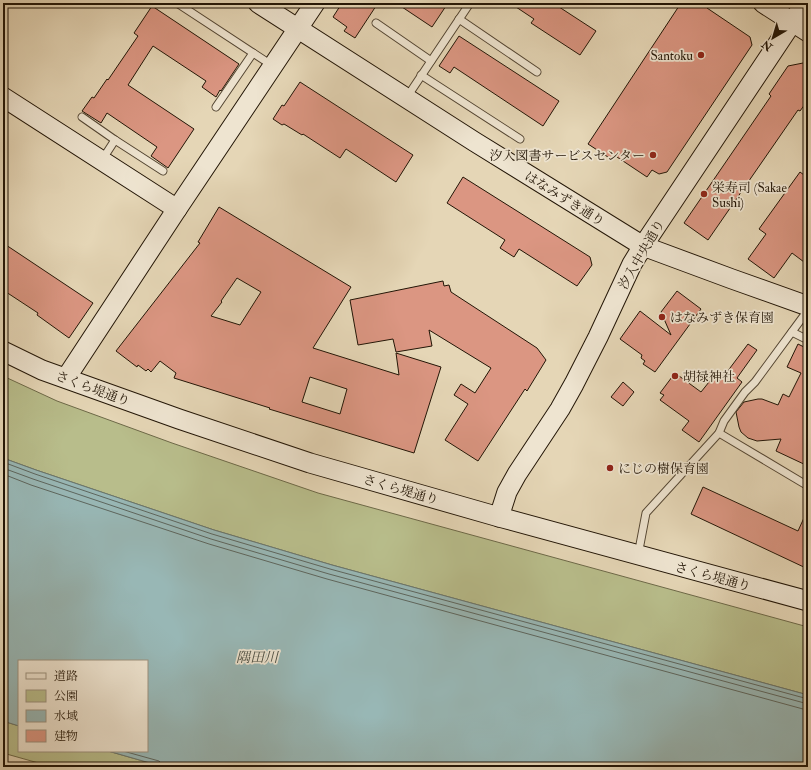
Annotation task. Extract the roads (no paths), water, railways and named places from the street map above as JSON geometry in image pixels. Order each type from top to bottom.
[{"type":"street","name":"はなみずき通り","points":[[258,3],[474,142],[643,246],[808,306]]},
{"type":"street","points":[[66,378],[315,3]]},
{"type":"street","points":[[763,3],[800,27]]},
{"type":"street","name":"汐入中央通り","points":[[499,517],[508,492],[517,474],[560,409],[574,384],[632,264],[643,246],[800,27],[805,3]]},
{"type":"street","points":[[3,97],[177,209]]},
{"type":"street","name":"さくら堤通り","points":[[3,351],[42,370],[179,419],[310,463],[499,517],[808,602]]},
{"type":"lane","points":[[177,3],[273,66]]},
{"type":"lane","points":[[406,98],[470,3]]},
{"type":"lane","points":[[459,19],[537,72]]},
{"type":"lane","points":[[376,23],[431,61]]},
{"type":"lane","points":[[216,108],[253,53]]},
{"type":"lane","points":[[421,75],[520,139]]},
{"type":"lane","points":[[82,117],[163,170]]},
{"type":"lane","points":[[101,160],[115,140]]},
{"type":"lane","points":[[638,555],[646,513],[719,433],[724,421],[808,310]]},
{"type":"lane","points":[[792,332],[808,340]]},
{"type":"lane","points":[[719,433],[808,486]]},
{"type":"water","name":"隅田川","points":[[3,458],[214,530],[332,565],[808,695],[808,767],[164,767],[112,752],[148,752],[148,660],[18,660],[18,726],[3,721]]},
{"type":"place","name":"Santoku","points":[[701,55]]},
{"type":"place","name":"汐入図書サービスセンター","points":[[653,155]]},
{"type":"place","name":"栄寿司 (Sakae Sushi)","points":[[704,194]]},
{"type":"place","name":"はなみずき保育園","points":[[662,317]]},
{"type":"place","name":"胡禄神社","points":[[675,376]]},
{"type":"place","name":"にじの樹保育園","points":[[610,468]]}]
